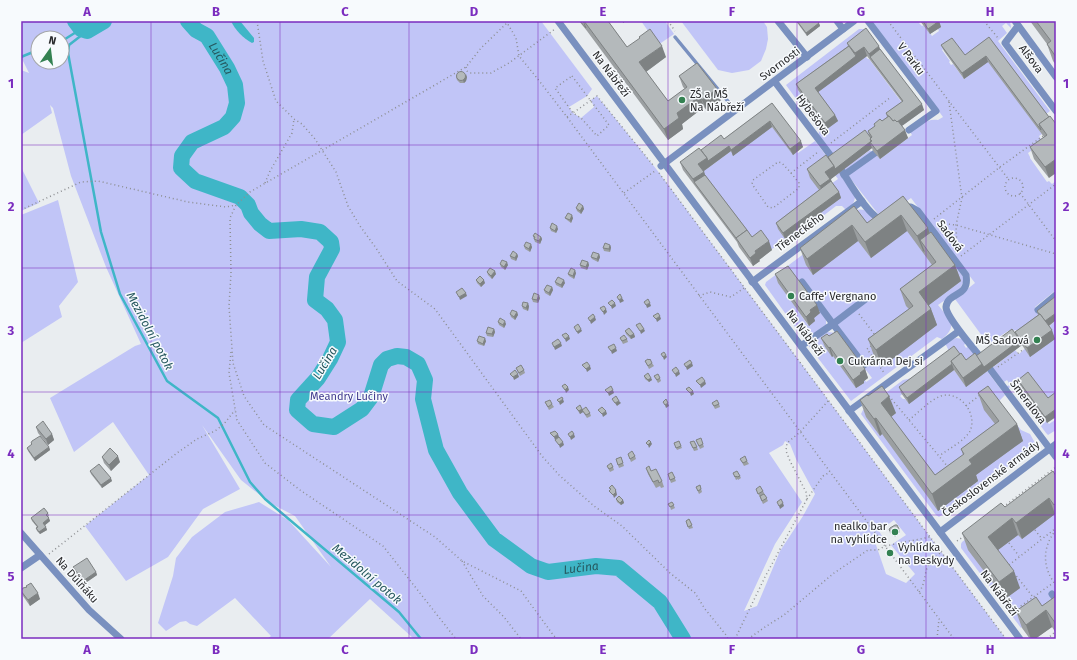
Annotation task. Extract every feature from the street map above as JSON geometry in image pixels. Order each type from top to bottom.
[{"type":"street","points":[[778,21],[807,57]]},
{"type":"street","points":[[837,21],[843,29]]},
{"type":"street","name":"Svornosti","points":[[661,167],[854,21]]},
{"type":"street","name":"V Parku","points":[[868,21],[936,111],[909,130]]},
{"type":"street","name":"Na Nábřeží","points":[[560,23],[661,167],[801,346],[1020,639]]},
{"type":"street","name":"Alšova","points":[[1055,107],[1005,42],[1016,23],[1056,77]]},
{"type":"street","name":"Hybešova","points":[[775,82],[834,160]]},
{"type":"street","name":"Sadová","points":[[875,153],[843,173],[873,215],[880,220],[886,220],[902,207],[911,207],[918,211],[928,222],[966,275],[967,283],[965,288],[949,300],[946,307],[947,313],[959,331],[982,359]]},
{"type":"street","name":"Třeneckého","points":[[752,282],[862,201]]},
{"type":"street","points":[[802,282],[864,365]]},
{"type":"street","points":[[1038,311],[1056,295]]},
{"type":"street","points":[[801,346],[867,298]]},
{"type":"street","points":[[849,410],[959,331]]},
{"type":"street","name":"Šmeralova","points":[[991,371],[1056,457]]},
{"type":"street","name":"Československé armády","points":[[940,532],[1056,444]]},
{"type":"street","name":"Na Důlňáku","points":[[21,533],[89,610],[121,639]]},
{"type":"street","points":[[21,568],[42,557]]},
{"type":"lane","points":[[675,37],[731,105]]},
{"type":"path","points":[[257,21],[262,61],[276,101],[294,119],[302,124],[316,139],[336,172],[348,206],[397,281],[435,309],[542,456],[594,506],[622,526],[670,573],[695,594],[728,639]]},
{"type":"path","points":[[558,639],[554,636],[520,591],[462,561],[435,537],[264,425],[244,396],[232,363],[229,306],[230,218],[236,205],[250,192],[466,68],[481,48],[507,21],[516,38],[519,56],[538,78],[954,639]]},
{"type":"path","points":[[620,21],[622,23],[625,21]]},
{"type":"path","points":[[668,21],[678,34],[675,37]]},
{"type":"path","points":[[888,21],[1009,180]]},
{"type":"path","points":[[984,21],[999,40]]},
{"type":"path","points":[[466,68],[470,73],[491,72],[509,64],[560,23]]},
{"type":"path","points":[[572,76],[590,100],[609,125],[597,136],[581,118],[573,113],[555,88],[572,76]]},
{"type":"path","points":[[613,82],[620,77]]},
{"type":"path","points":[[567,117],[597,96],[661,167],[744,287],[942,551],[1006,639]]},
{"type":"path","points":[[791,173],[891,97]]},
{"type":"path","points":[[949,100],[962,198],[956,225],[956,260]]},
{"type":"path","points":[[265,184],[270,171],[292,133],[294,119]]},
{"type":"path","points":[[928,222],[1043,136]]},
{"type":"path","points":[[778,162],[782,163],[791,173],[799,183],[799,188],[774,208],[768,207],[752,184],[754,180],[778,162]]},
{"type":"path","points":[[623,193],[661,167]]},
{"type":"path","points":[[1015,178],[1020,180],[1023,188],[1020,193],[1014,195],[1007,192],[1005,187],[1009,180],[1015,178]]},
{"type":"path","points":[[21,210],[81,182],[98,181],[188,202],[226,208],[236,205]]},
{"type":"path","points":[[956,260],[1056,184]]},
{"type":"path","points":[[1020,193],[1056,241]]},
{"type":"path","points":[[928,222],[956,225],[1056,254]]},
{"type":"path","points":[[699,296],[710,292],[731,297],[752,282]]},
{"type":"path","points":[[854,308],[874,335]]},
{"type":"path","points":[[873,345],[867,349],[890,381]]},
{"type":"path","points":[[232,348],[229,373],[237,420],[265,463],[300,490],[383,546],[456,639]]},
{"type":"path","points":[[991,371],[1024,348]]},
{"type":"path","points":[[881,387],[948,468]]},
{"type":"path","points":[[807,499],[806,492],[786,451],[787,443],[800,432],[835,392]]},
{"type":"path","points":[[966,406],[982,394]]},
{"type":"path","points":[[909,420],[942,396],[958,398],[966,406],[972,419],[970,432],[939,456]]},
{"type":"path","points":[[42,557],[177,453],[197,439],[217,430],[235,410]]},
{"type":"path","points":[[1000,509],[1056,467]]},
{"type":"path","points":[[735,639],[766,576],[807,499],[823,476],[830,472]]},
{"type":"path","points":[[1034,597],[1008,564],[1056,529]]},
{"type":"path","points":[[1056,529],[1047,544],[1045,556],[1048,573],[1056,585]]},
{"type":"path","points":[[1035,530],[1042,539]]},
{"type":"path","points":[[748,639],[784,615],[834,573],[868,550],[878,550],[885,546],[931,537]]},
{"type":"path","points":[[919,592],[924,586],[928,568],[942,551],[962,537]]},
{"type":"path","points":[[1008,542],[1019,556]]},
{"type":"path","points":[[462,561],[483,596],[504,617],[521,639]]},
{"type":"path","points":[[1008,616],[1054,582]]},
{"type":"path","points":[[937,639],[939,619]]},
{"type":"path","points":[[1047,639],[1055,632]]},
{"type":"green space","name":"Meandry Lučiny","points":[[21,21],[541,21],[592,89],[587,96],[569,107],[573,113],[581,118],[594,107],[591,100],[597,96],[657,170],[1006,639],[414,639],[370,599],[328,639],[267,639],[271,636],[235,598],[197,626],[186,621],[180,622],[166,631],[158,623],[173,576],[176,558],[192,537],[225,512],[259,502],[288,520],[331,567],[295,516],[270,503],[241,480],[202,425],[240,489],[203,509],[168,557],[126,581],[85,526],[149,475],[113,422],[74,452],[50,398],[135,346],[141,344],[106,267],[71,176],[53,108],[50,105],[52,113],[21,135],[21,70],[29,73],[21,57]],"holes":[[[785,441],[790,444],[796,459],[815,494],[803,516],[780,551],[757,606],[744,611],[775,544],[802,502],[769,453],[783,445]],[[894,520],[906,535],[891,545],[915,574],[906,583],[886,574],[875,542],[882,536],[879,531]]]},
{"type":"green space","points":[[641,21],[665,21],[674,34],[658,45]]},
{"type":"green space","points":[[681,21],[763,21],[767,27],[768,39],[766,49],[761,61],[749,70],[732,73],[718,70]]},
{"type":"green space","points":[[872,21],[921,21],[919,23],[922,26],[924,25],[932,36],[939,31],[938,29],[941,26],[937,21],[1010,21],[1011,28],[1006,23],[1002,26],[1007,33],[998,41],[1050,111],[1045,115],[1017,74],[999,54],[969,59],[949,44],[942,50],[950,61],[949,62],[951,65],[953,64],[964,79],[988,61],[1042,134],[1039,136],[1043,142],[1028,153],[1030,158],[1047,182],[1049,181],[1052,184],[1056,181],[1056,290],[1035,307],[1037,310],[1054,305],[1019,330],[1008,331],[988,344],[955,299],[975,283],[911,198],[888,215],[879,215],[843,169],[870,150],[873,154],[876,153],[880,159],[912,135],[910,132],[920,125],[927,121],[938,120],[943,117]]},
{"type":"green space","points":[[859,29],[867,30],[799,90],[827,128],[817,93],[865,56],[869,59],[903,104],[892,124],[835,159],[818,135],[818,129],[786,85]]},
{"type":"green space","points":[[772,127],[798,153],[815,141],[831,162],[810,178],[841,198],[831,184],[838,179],[835,175],[839,173],[855,198],[851,206],[846,210],[842,206],[836,206],[783,247],[780,244],[772,249],[756,245],[701,173],[731,151]]},
{"type":"green space","points":[[21,167],[39,203],[21,211]]},
{"type":"green space","points":[[58,200],[78,282],[59,306],[62,317],[21,343],[21,215]]},
{"type":"green space","points":[[857,210],[865,210],[868,212],[880,228],[914,211],[964,278],[961,287],[938,305],[949,318],[951,326],[947,334],[942,339],[937,337],[851,401],[808,345],[827,332],[836,333],[825,347],[832,356],[863,381],[865,380],[866,382],[872,378],[866,370],[864,372],[804,281],[801,315],[808,325],[820,311],[826,320],[826,325],[805,341],[765,285],[766,282],[848,221]]},
{"type":"green space","points":[[1056,320],[1056,399],[1050,404],[1026,396],[1049,424],[1055,420],[1054,418],[1056,416],[1056,430],[1048,435],[1011,386],[1008,389],[1007,386],[1010,385],[1007,380],[1004,382],[1005,384],[992,368],[1015,350],[1019,354]]},
{"type":"green space","points":[[956,338],[963,339],[966,343],[964,345],[966,348],[969,346],[979,360],[969,365],[956,352],[900,396],[909,403],[954,370],[966,386],[987,371],[1005,395],[999,401],[1021,430],[1030,434],[1035,443],[1034,447],[939,517],[861,414],[863,410],[903,380],[912,378],[948,352],[945,343]]},
{"type":"green space","points":[[1056,472],[1056,595],[1021,628],[961,548],[961,544]]},
{"type":"shaded area","points":[[231,21],[240,21],[254,38],[254,42],[252,43],[242,36]]},
{"type":"building","points":[[580,21],[583,21],[586,28]]},
{"type":"building","points":[[584,21],[608,21],[627,47],[650,29],[662,46],[639,62],[668,101],[687,87],[679,76],[697,63],[717,89],[702,100],[700,96],[677,113],[679,118],[664,129]]},
{"type":"building","points":[[797,21],[818,21],[819,23],[806,33]]},
{"type":"building","points":[[923,21],[939,21],[928,29]]},
{"type":"building","points":[[1036,21],[1056,21],[1056,57],[1047,44],[1051,41]]},
{"type":"building","points":[[866,28],[879,46],[869,54],[864,47],[855,53],[847,43]]},
{"type":"building","points":[[989,37],[1049,117],[1039,124],[1041,130],[986,56],[962,73],[941,45],[952,38],[965,55]]},
{"type":"building","points":[[849,46],[856,56],[815,88],[835,115],[825,123],[796,84]]},
{"type":"building","points":[[880,49],[922,104],[897,122],[895,120],[893,121],[886,113],[903,101],[870,57]]},
{"type":"building","points":[[461,71],[466,76],[461,81],[456,76]]},
{"type":"building","points":[[772,103],[801,141],[790,149],[770,121],[731,150],[729,146],[708,161],[701,150],[721,135],[724,139]]},
{"type":"building","points":[[889,116],[893,121],[898,121],[905,130],[877,151],[870,142],[872,141],[870,139],[872,137],[868,131],[875,126],[874,124],[880,119],[882,121]]},
{"type":"building","points":[[1050,116],[1056,124],[1056,159],[1045,167],[1030,147],[1047,135],[1039,124]]},
{"type":"building","points":[[865,130],[871,138],[871,141],[835,169],[828,157]]},
{"type":"building","points":[[699,148],[707,158],[698,164],[704,172],[693,179],[680,162]]},
{"type":"building","points":[[826,155],[834,166],[825,172],[830,179],[820,186],[807,169]]},
{"type":"building","points":[[705,175],[747,230],[736,238],[694,182]]},
{"type":"building","points":[[831,181],[839,192],[783,233],[776,223]]},
{"type":"building","points":[[903,196],[928,228],[917,236],[901,215],[865,242],[852,225],[807,259],[800,248],[854,206],[867,223]]},
{"type":"building","points":[[579,203],[583,206],[580,211],[576,208]]},
{"type":"building","points":[[568,213],[572,215],[570,220],[565,218]]},
{"type":"building","points":[[552,223],[557,226],[555,231],[550,228]]},
{"type":"building","points":[[747,230],[752,237],[761,230],[769,241],[755,251],[756,253],[750,258],[736,238]]},
{"type":"building","points":[[931,232],[955,265],[919,292],[931,309],[876,350],[868,339],[913,306],[900,289],[936,262],[920,240]]},
{"type":"building","points":[[535,233],[541,237],[539,241],[534,239],[535,237],[533,236]]},
{"type":"building","points":[[526,242],[531,244],[529,249],[524,246]]},
{"type":"building","points":[[605,243],[610,245],[609,249],[603,248]]},
{"type":"building","points":[[513,251],[517,254],[515,258],[510,256]]},
{"type":"building","points":[[593,252],[599,254],[597,259],[591,257]]},
{"type":"building","points":[[502,260],[507,262],[504,267],[500,264]]},
{"type":"building","points":[[582,260],[588,262],[586,267],[580,265]]},
{"type":"building","points":[[788,266],[817,305],[810,310],[811,312],[806,317],[775,274]]},
{"type":"building","points":[[490,268],[495,271],[491,276],[487,272]]},
{"type":"building","points":[[571,268],[575,270],[573,276],[568,274]]},
{"type":"building","points":[[480,276],[484,280],[480,284],[476,280]]},
{"type":"building","points":[[558,277],[564,280],[561,285],[555,282]]},
{"type":"building","points":[[547,285],[552,287],[549,293],[544,290]]},
{"type":"building","points":[[462,288],[466,293],[459,297],[456,292]]},
{"type":"building","points":[[534,293],[539,295],[537,300],[532,299]]},
{"type":"building","points":[[620,294],[622,298],[619,300],[617,297]]},
{"type":"building","points":[[1056,296],[1056,313],[1045,321],[1037,311]]},
{"type":"building","points":[[648,299],[650,303],[646,305],[644,302]]},
{"type":"building","points":[[612,300],[615,303],[611,306],[608,303]]},
{"type":"building","points":[[523,302],[528,303],[526,308],[522,306]]},
{"type":"building","points":[[604,306],[606,309],[603,312],[600,308]]},
{"type":"building","points":[[512,310],[517,312],[514,317],[510,314]]},
{"type":"building","points":[[658,313],[660,316],[656,319],[653,316]]},
{"type":"building","points":[[593,314],[595,317],[590,321],[588,318]]},
{"type":"building","points":[[1040,314],[1052,330],[1027,348],[1015,332]]},
{"type":"building","points":[[500,318],[505,321],[503,325],[498,322]]},
{"type":"building","points":[[640,323],[644,329],[640,331],[636,325]]},
{"type":"building","points":[[578,324],[581,329],[577,332],[574,327]]},
{"type":"building","points":[[488,327],[494,329],[492,334],[486,333]]},
{"type":"building","points":[[629,328],[634,334],[630,336],[625,331]]},
{"type":"building","points":[[1012,329],[1020,340],[984,367],[976,356]]},
{"type":"building","points":[[837,331],[865,369],[853,380],[830,347],[829,348],[821,338],[827,334],[829,336]]},
{"type":"building","points":[[566,333],[569,336],[565,339],[562,335]]},
{"type":"building","points":[[624,335],[627,339],[622,341],[620,338]]},
{"type":"building","points":[[479,336],[485,338],[483,344],[477,341]]},
{"type":"building","points":[[558,339],[561,343],[554,347],[552,343]]},
{"type":"building","points":[[614,344],[616,348],[611,351],[608,347]]},
{"type":"building","points":[[954,346],[960,354],[951,361],[952,364],[907,398],[899,387]]},
{"type":"building","points":[[664,352],[666,355],[663,357],[661,354]]},
{"type":"building","points":[[961,353],[966,360],[975,353],[982,364],[963,378],[951,361]]},
{"type":"building","points":[[650,359],[652,363],[648,366],[645,361]]},
{"type":"building","points":[[690,360],[692,363],[686,367],[684,364]]},
{"type":"building","points":[[587,362],[590,366],[586,369],[582,365]]},
{"type":"building","points":[[521,365],[524,370],[519,373],[516,368]]},
{"type":"building","points":[[676,367],[679,371],[675,374],[672,370]]},
{"type":"building","points":[[515,370],[518,374],[513,377],[510,374]]},
{"type":"building","points":[[1028,372],[1048,398],[1056,392],[1056,409],[1045,417],[1018,380]]},
{"type":"building","points":[[648,373],[651,378],[648,380],[644,376]]},
{"type":"building","points":[[658,374],[660,378],[657,380],[654,376]]},
{"type":"building","points":[[702,377],[705,381],[700,385],[696,381]]},
{"type":"building","points":[[565,384],[568,387],[565,390],[562,386]]},
{"type":"building","points":[[611,386],[613,390],[608,393],[605,390]]},
{"type":"building","points":[[882,386],[889,396],[881,403],[935,475],[964,454],[961,449],[999,421],[978,393],[988,386],[1017,424],[969,460],[972,464],[932,494],[876,418],[874,419],[860,400]]},
{"type":"building","points":[[689,387],[693,391],[690,393],[686,389]]},
{"type":"building","points":[[616,396],[619,401],[615,403],[612,399]]},
{"type":"building","points":[[562,397],[563,399],[559,402],[557,400]]},
{"type":"building","points":[[666,399],[668,403],[665,405],[663,402]]},
{"type":"building","points":[[550,400],[552,404],[548,407],[545,402]]},
{"type":"building","points":[[717,400],[719,404],[714,406],[712,403]]},
{"type":"building","points":[[580,405],[582,409],[579,411],[576,408]]},
{"type":"building","points":[[586,407],[590,413],[586,415],[582,410]]},
{"type":"building","points":[[602,407],[606,411],[602,414],[598,410]]},
{"type":"building","points":[[43,421],[52,434],[46,439],[36,427]]},
{"type":"building","points":[[555,431],[558,434],[554,437],[550,433]]},
{"type":"building","points":[[572,431],[574,434],[570,437],[568,434]]},
{"type":"building","points":[[40,436],[49,447],[34,458],[27,448],[32,444],[32,441]]},
{"type":"building","points":[[559,437],[563,442],[559,445],[555,440]]},
{"type":"building","points":[[701,438],[703,444],[699,446],[696,440]]},
{"type":"building","points":[[649,440],[651,442],[648,445],[646,443]]},
{"type":"building","points":[[679,441],[681,446],[676,448],[674,443]]},
{"type":"building","points":[[694,441],[697,447],[693,448],[690,442]]},
{"type":"building","points":[[110,448],[118,456],[109,465],[102,457]]},
{"type":"building","points":[[632,451],[635,456],[630,459],[628,454]]},
{"type":"building","points":[[745,456],[747,461],[743,463],[740,459]]},
{"type":"building","points":[[621,457],[623,463],[618,465],[616,459]]},
{"type":"building","points":[[611,463],[613,467],[609,469],[607,466]]},
{"type":"building","points":[[99,464],[111,478],[101,485],[90,471]]},
{"type":"building","points":[[649,466],[651,471],[656,469],[662,481],[659,483],[658,480],[653,482],[646,468]]},
{"type":"building","points":[[737,471],[740,476],[735,477],[733,473]]},
{"type":"building","points":[[1053,471],[1056,476],[1056,503],[1054,505],[1049,498],[1016,523],[1012,518],[988,537],[1014,571],[999,582],[962,533],[1001,503],[1005,507]]},
{"type":"building","points":[[672,472],[675,478],[670,480],[668,474]]},
{"type":"building","points":[[612,485],[616,490],[613,495],[609,491],[611,489],[609,488]]},
{"type":"building","points":[[700,485],[701,489],[698,491],[696,487]]},
{"type":"building","points":[[760,486],[763,491],[758,494],[756,489]]},
{"type":"building","points":[[764,494],[767,498],[762,501],[760,496]]},
{"type":"building","points":[[619,496],[623,500],[620,503],[616,499]]},
{"type":"building","points":[[781,499],[783,503],[779,506],[777,502]]},
{"type":"building","points":[[672,502],[674,505],[670,507],[668,504]]},
{"type":"building","points":[[44,508],[48,513],[46,515],[49,518],[43,523],[46,527],[39,532],[36,528],[38,527],[31,518]]},
{"type":"building","points":[[689,519],[692,525],[688,527],[686,521]]},
{"type":"building","points":[[897,525],[899,529],[894,534],[889,530]]},
{"type":"building","points":[[87,558],[96,572],[83,581],[73,567]]},
{"type":"building","points":[[31,583],[38,593],[28,600],[21,591]]},
{"type":"building","points":[[1056,596],[1056,624],[1046,610],[1026,625],[1016,611],[1036,597],[1042,606]]},
{"type":"waterway","name":"Mezidolní potok","points":[[75,21],[81,29],[87,31],[104,21]]},
{"type":"waterway","name":"Lučina","points":[[188,21],[196,30],[207,36],[227,68],[235,85],[237,103],[233,117],[224,127],[192,142],[182,156],[181,168],[195,181],[240,197],[248,205],[251,213],[260,224],[269,231],[301,229],[320,232],[331,242],[332,249],[317,277],[315,300],[327,309],[335,320],[338,342],[330,359],[318,378],[298,400],[297,410],[313,424],[334,427],[362,409],[371,397],[381,365],[387,359],[397,356],[406,357],[418,364],[425,380],[423,399],[436,450],[460,493],[494,539],[531,566],[548,572],[596,566],[619,568],[660,602],[683,639]]},
{"type":"waterway","points":[[70,36],[81,29]]},
{"type":"waterway","name":"Mezidolní potok","points":[[87,31],[69,45],[68,53],[101,232],[120,294],[167,381],[218,418],[250,482],[265,499],[399,612],[421,639]]},
{"type":"waterway","points":[[21,57],[30,53]]},
{"type":"place","name":"ZŠ a MŠ Na Nábřeží","points":[[682,100]]},
{"type":"place","name":"Caffe' Vergnano","points":[[791,296]]},
{"type":"place","name":"MŠ Sadová","points":[[1037,340]]},
{"type":"place","name":"Cukrárna Dej si","points":[[840,361]]},
{"type":"place","name":"nealko bar na vyhlídce","points":[[895,532]]},
{"type":"place","name":"Vyhlídka na Beskydy","points":[[890,553]]}]
